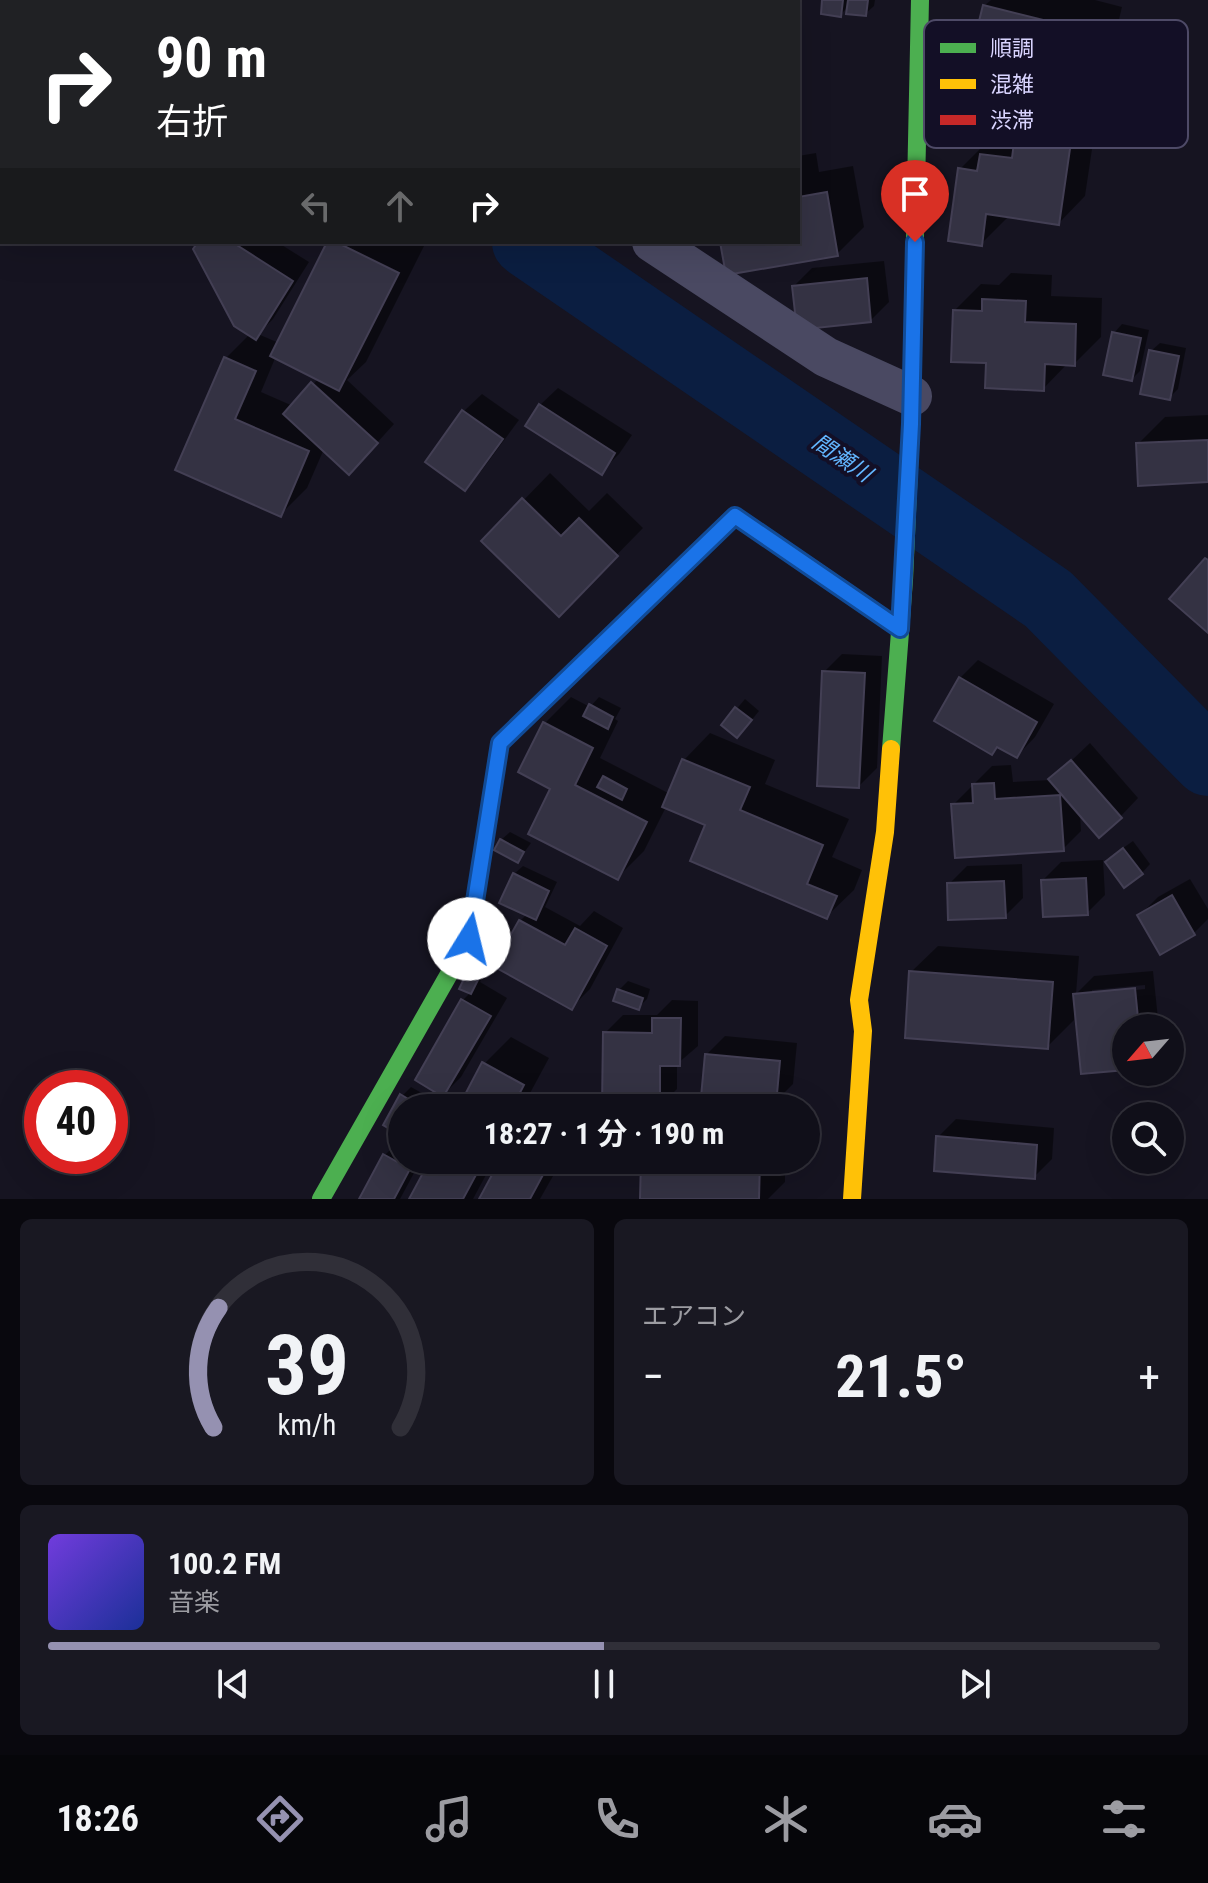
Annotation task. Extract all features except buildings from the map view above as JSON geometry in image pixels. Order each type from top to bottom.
[{"type":"street","points":[[852,1199],[863,1031],[859,1000],[885,832],[904,580],[920,0]]},
{"type":"street","points":[[655,244],[911,410]]},
{"type":"street","points":[[321,1199],[469,939],[500,743],[735,516],[900,629]]},
{"type":"waterway","name":"間瀬川","points":[[530,244],[1048,599],[1208,761]]},
{"type":"traffic: fast","points":[[891,749],[904,580],[911,424],[920,0]]},
{"type":"traffic: fast","points":[[321,1199],[469,939],[500,743],[528,716]]},
{"type":"traffic: slow","points":[[813,569],[900,629]]},
{"type":"traffic: slow","points":[[852,1199],[863,1031],[859,1000],[885,832],[891,749]]},
{"type":"traffic: jam","points":[[528,716],[735,516],[813,569]]},
{"type":"route","points":[[469,939],[500,743],[735,516],[900,629],[911,424],[915,242]]}]
